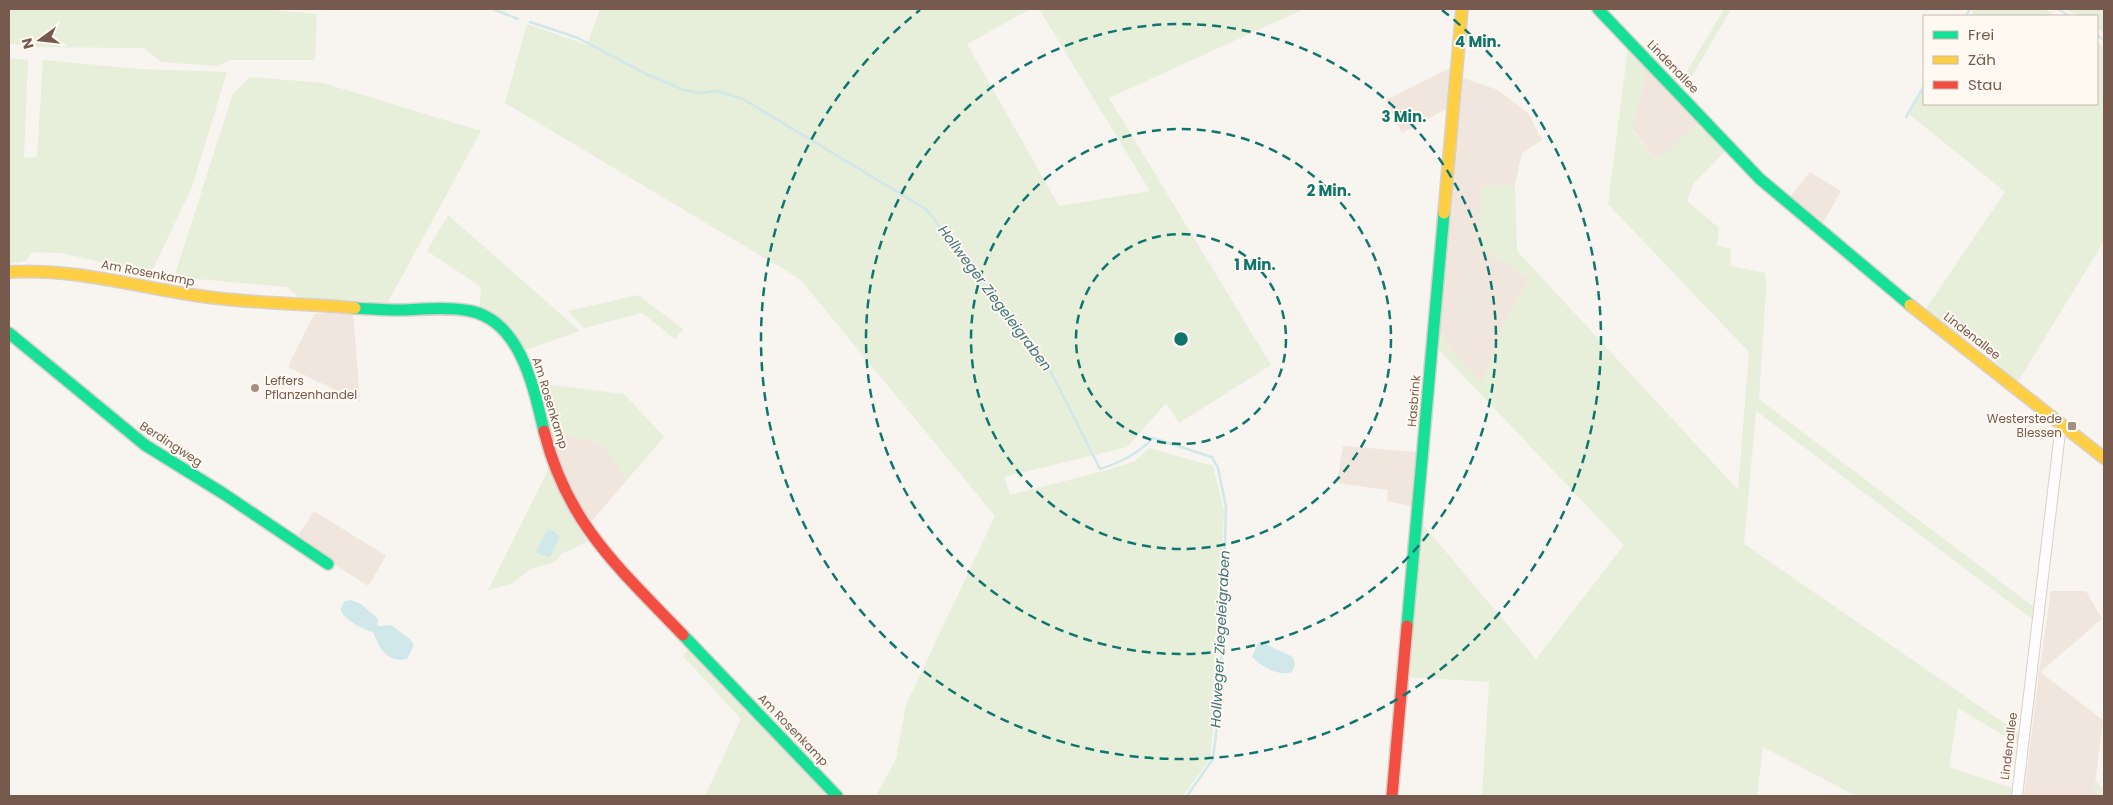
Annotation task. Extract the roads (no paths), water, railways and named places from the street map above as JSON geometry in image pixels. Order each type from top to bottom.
[{"type":"street","name":"Hasbrink","points":[[1392,796],[1462,9]]},
{"type":"street","name":"Lindenallee","points":[[1598,9],[1760,180],[1919,312],[2061,424],[2017,796]]},
{"type":"street","name":"Am Rosenkamp","points":[[9,272],[43,269],[67,271],[191,295],[242,301],[392,310],[478,312],[508,336],[524,361],[558,476],[589,534],[837,796]]},
{"type":"street","name":"Berdingweg","points":[[9,333],[145,445],[224,494],[328,564]]},
{"type":"street","points":[[2061,424],[2104,458]]},
{"type":"water","points":[[548,528],[560,536],[550,557],[535,553]]},
{"type":"water","points":[[351,600],[361,604],[378,619],[377,626],[391,625],[410,639],[414,645],[407,659],[394,659],[389,656],[381,649],[373,632],[364,629],[344,616],[341,607],[345,601]]},
{"type":"water","points":[[1261,642],[1293,657],[1295,665],[1292,672],[1276,672],[1260,664],[1252,657],[1258,643]]},
{"type":"waterway","name":"Hollweger Ziegeleigraben","points":[[324,9],[333,9]]},
{"type":"waterway","name":"Hollweger Ziegeleigraben","points":[[493,9],[518,19]]},
{"type":"waterway","points":[[1967,15],[1970,9]]},
{"type":"waterway","points":[[2058,9],[2067,15]]},
{"type":"waterway","name":"Hollweger Ziegeleigraben","points":[[530,22],[578,38],[646,74],[684,90],[702,93],[717,91],[743,99],[926,209],[1049,368],[1100,469],[1128,457],[1153,438],[1212,457],[1218,468],[1226,507],[1220,699],[1213,759],[1187,796]]},
{"type":"waterway","points":[[2098,36],[2104,40]]},
{"type":"waterway","points":[[1906,117],[1923,88]]},
{"type":"place","name":"Leffers Pflanzenhandel","points":[[255,388]]},
{"type":"place","name":"Westerstede Blessen","points":[[2072,426]]}]
